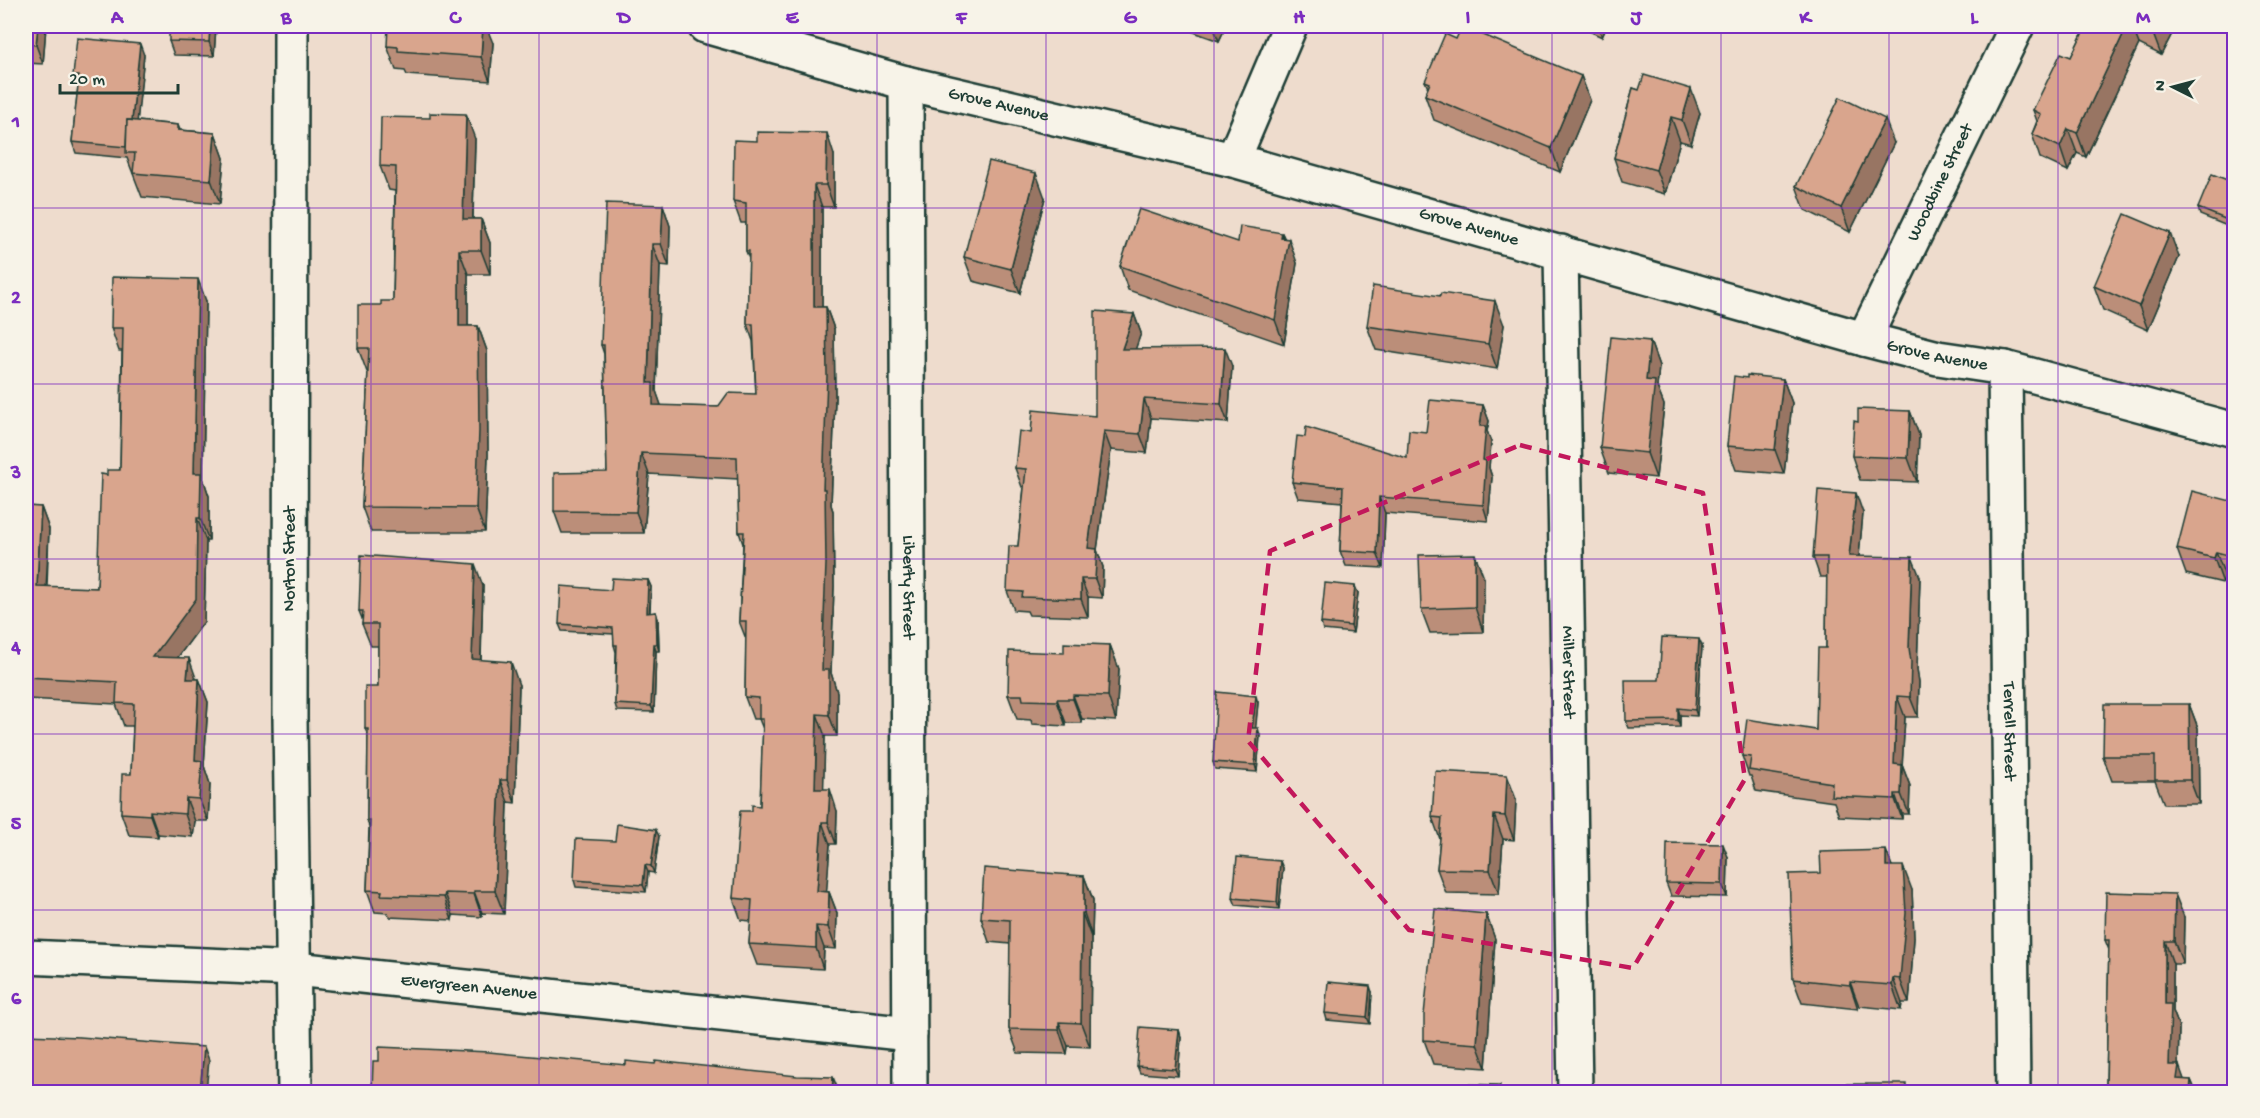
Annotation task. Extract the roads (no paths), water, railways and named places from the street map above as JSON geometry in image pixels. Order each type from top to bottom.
[{"type":"street","name":"Norton Street","points":[[291,26],[290,718],[295,1092]]},
{"type":"street","name":"Grove Avenue","points":[[705,26],[906,83],[1233,160],[1864,339],[1938,358],[2005,369],[2235,430]]},
{"type":"street","points":[[1233,160],[1290,26]]},
{"type":"street","name":"Woodbine Street","points":[[1864,339],[2017,26]]},
{"type":"street","name":"Liberty Street","points":[[906,83],[910,1092]]},
{"type":"street","name":"Miller Street","points":[[1561,252],[1575,1092]]},
{"type":"street","name":"Terrell Street","points":[[2005,369],[2013,1092]]},
{"type":"street","name":"Evergreen Avenue","points":[[26,957],[295,969],[910,1034]]}]
